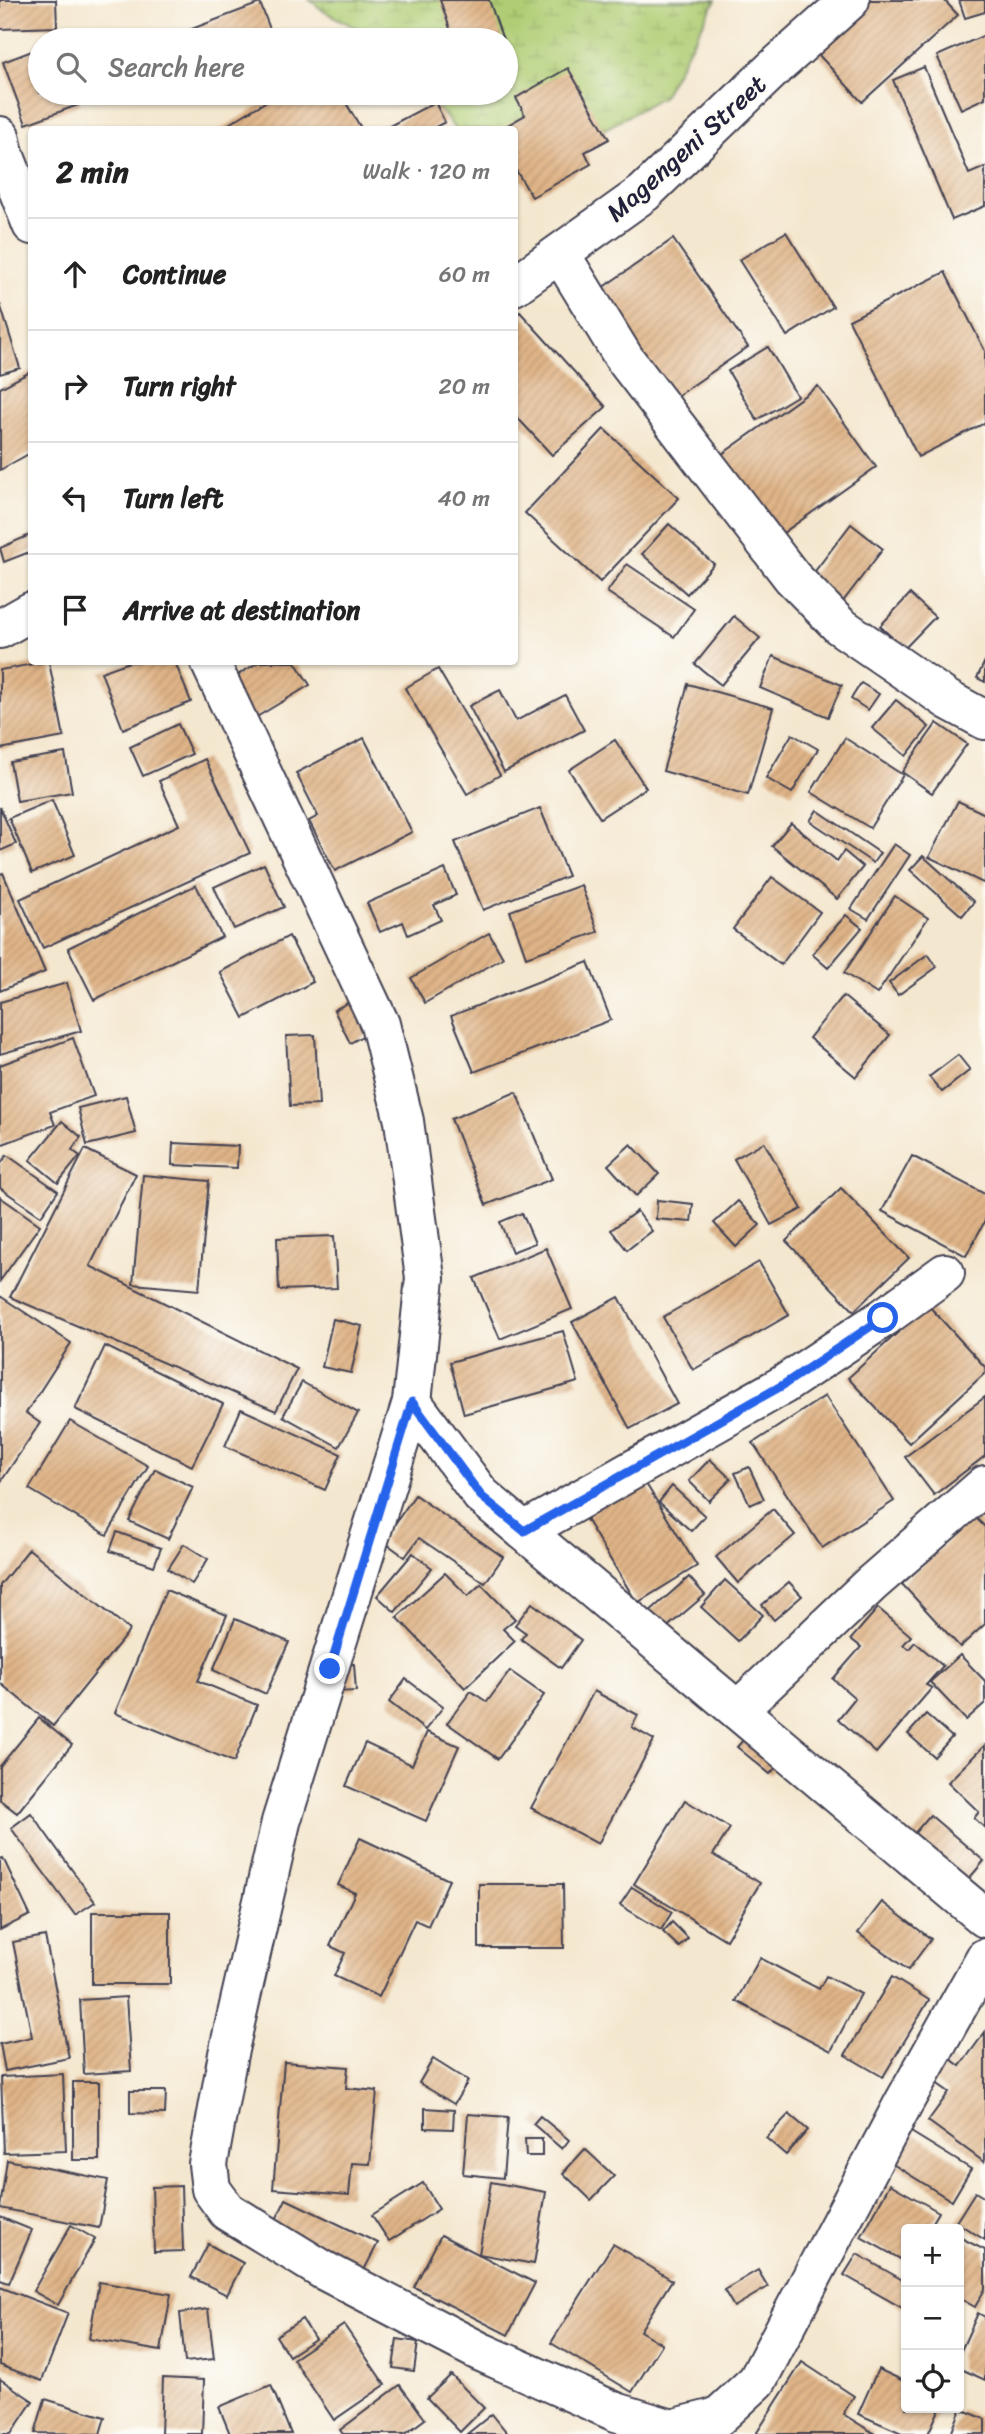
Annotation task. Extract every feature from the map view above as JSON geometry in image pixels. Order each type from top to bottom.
[{"type":"street","name":"Magengeni Street","points":[[518,283],[644,193],[772,70],[850,0]]},
{"type":"street","points":[[1,148],[28,215]]},
{"type":"street","points":[[561,255],[624,358],[792,578],[840,626],[948,700],[985,720]]},
{"type":"street","points":[[0,629],[28,613]]},
{"type":"street","points":[[211,665],[380,1024],[404,1121],[425,1278],[412,1402],[281,1822],[228,2054],[208,2164],[211,2189],[227,2211],[323,2270],[467,2345],[616,2412],[672,2429],[718,2417],[757,2381],[903,2104],[985,1958]]},
{"type":"street","points":[[524,1531],[783,1385],[945,1273]]},
{"type":"street","points":[[412,1402],[481,1496],[985,1918]]},
{"type":"street","points":[[738,1710],[871,1584],[985,1485]]},
{"type":"green space","points":[[310,0],[716,0],[663,96],[518,178],[518,126],[453,126],[436,105],[518,105],[518,28],[356,28],[325,12]]},
{"type":"building","points":[[0,0],[56,0],[57,27],[0,29]]},
{"type":"building","points":[[440,0],[489,0],[499,28],[450,28]]},
{"type":"building","points":[[852,0],[944,0],[958,15],[862,102],[806,41]]},
{"type":"building","points":[[959,0],[985,0],[985,12],[965,18]]},
{"type":"building","points":[[260,3],[270,28],[194,28]]},
{"type":"building","points":[[985,35],[985,98],[961,109],[937,56]]},
{"type":"building","points":[[28,53],[28,105],[78,105],[26,124],[3,62]]},
{"type":"building","points":[[924,67],[969,174],[985,167],[985,206],[952,220],[893,80]]},
{"type":"building","points":[[568,68],[609,139],[585,152],[591,164],[532,197],[518,174],[518,126],[506,126],[525,115],[518,97]]},
{"type":"building","points":[[260,105],[347,105],[360,126],[226,126]]},
{"type":"building","points":[[429,105],[436,105],[445,122],[438,126],[390,126]]},
{"type":"building","points":[[786,232],[833,307],[787,336],[739,260]]},
{"type":"building","points":[[673,239],[748,347],[670,401],[596,292]]},
{"type":"building","points":[[945,272],[985,351],[985,423],[918,457],[849,320]]},
{"type":"building","points":[[0,304],[20,368],[0,374]]},
{"type":"building","points":[[520,312],[606,407],[552,455],[518,418]]},
{"type":"building","points":[[768,347],[797,396],[757,420],[728,371]]},
{"type":"building","points":[[28,373],[28,454],[0,470],[0,388]]},
{"type":"building","points":[[818,386],[876,467],[776,538],[718,457]]},
{"type":"building","points":[[604,429],[679,498],[600,582],[525,513]]},
{"type":"building","points":[[669,524],[714,564],[687,594],[642,554]]},
{"type":"building","points":[[851,524],[883,549],[841,604],[809,579]]},
{"type":"building","points":[[28,536],[28,553],[4,562],[0,548]]},
{"type":"building","points":[[627,564],[694,609],[674,637],[607,592]]},
{"type":"building","points":[[910,594],[935,617],[904,649],[880,626]]},
{"type":"building","points":[[734,616],[760,638],[721,685],[695,664]]},
{"type":"building","points":[[773,656],[842,685],[828,717],[760,688]]},
{"type":"building","points":[[985,661],[985,682],[977,678]]},
{"type":"building","points":[[28,665],[50,665],[64,737],[0,749],[0,670]]},
{"type":"building","points":[[121,665],[176,665],[191,702],[123,729],[101,672]]},
{"type":"building","points":[[254,665],[297,665],[310,685],[250,721],[226,682]]},
{"type":"building","points":[[438,669],[500,775],[467,794],[405,688]]},
{"type":"building","points":[[861,683],[879,694],[868,710],[851,699]]},
{"type":"building","points":[[688,684],[773,708],[748,795],[663,771]]},
{"type":"building","points":[[500,690],[516,721],[565,695],[584,730],[504,772],[469,706]]},
{"type":"building","points":[[896,700],[929,727],[906,756],[872,728]]},
{"type":"building","points":[[937,723],[967,744],[932,793],[902,772]]},
{"type":"building","points":[[178,724],[192,754],[143,776],[130,747]]},
{"type":"building","points":[[792,734],[818,749],[792,793],[766,778]]},
{"type":"building","points":[[364,738],[412,832],[335,871],[309,821],[318,816],[296,773]]},
{"type":"building","points":[[845,738],[903,775],[870,828],[811,792]]},
{"type":"building","points":[[615,740],[646,788],[600,818],[569,770]]},
{"type":"building","points":[[65,753],[72,792],[17,801],[10,762]]},
{"type":"building","points":[[205,759],[250,853],[43,948],[20,899],[179,825],[159,781]]},
{"type":"building","points":[[52,800],[75,855],[32,873],[9,818]]},
{"type":"building","points":[[958,801],[985,814],[985,884],[929,857]]},
{"type":"building","points":[[0,807],[16,844],[0,851]]},
{"type":"building","points":[[540,808],[568,876],[483,910],[455,842]]},
{"type":"building","points":[[817,810],[880,853],[873,863],[810,821]]},
{"type":"building","points":[[791,823],[837,861],[844,851],[863,867],[837,899],[772,846]]},
{"type":"building","points":[[894,844],[910,855],[868,919],[851,909]]},
{"type":"building","points":[[923,856],[974,902],[962,916],[910,870]]},
{"type":"building","points":[[264,864],[284,907],[234,929],[214,887]]},
{"type":"building","points":[[445,869],[456,895],[434,905],[441,920],[408,935],[403,922],[380,932],[367,903]]},
{"type":"building","points":[[3,873],[45,972],[0,991],[0,874]]},
{"type":"building","points":[[772,877],[820,912],[781,965],[733,929]]},
{"type":"building","points":[[196,885],[222,937],[94,1000],[68,948]]},
{"type":"building","points":[[581,885],[598,932],[526,957],[510,911]]},
{"type":"building","points":[[895,896],[928,918],[877,994],[844,973]]},
{"type":"building","points":[[846,915],[862,928],[828,968],[812,954]]},
{"type":"building","points":[[489,933],[503,958],[425,1003],[411,978]]},
{"type":"building","points":[[289,936],[313,982],[244,1018],[220,972]]},
{"type":"building","points":[[928,954],[937,967],[898,995],[889,983]]},
{"type":"building","points":[[588,962],[611,1020],[474,1072],[451,1016]]},
{"type":"building","points":[[67,983],[81,1031],[0,1054],[0,1002]]},
{"type":"building","points":[[843,996],[890,1035],[856,1077],[809,1038]]},
{"type":"building","points":[[357,998],[373,1030],[350,1043],[334,1010]]},
{"type":"building","points":[[315,1035],[319,1105],[290,1106],[286,1036]]},
{"type":"building","points":[[73,1038],[94,1096],[50,1112],[55,1125],[0,1145],[0,1065]]},
{"type":"building","points":[[958,1055],[970,1070],[942,1092],[929,1077]]},
{"type":"building","points":[[516,1092],[552,1179],[486,1205],[451,1119]]},
{"type":"building","points":[[126,1096],[136,1133],[87,1145],[78,1108]]},
{"type":"building","points":[[62,1121],[81,1137],[72,1150],[80,1156],[58,1183],[30,1160]]},
{"type":"building","points":[[764,1142],[802,1209],[771,1225],[734,1159]]},
{"type":"building","points":[[173,1143],[238,1146],[237,1168],[172,1165]]},
{"type":"building","points":[[631,1144],[659,1174],[636,1196],[608,1165]]},
{"type":"building","points":[[85,1149],[136,1174],[90,1266],[297,1369],[276,1411],[10,1297]]},
{"type":"building","points":[[7,1155],[58,1191],[41,1216],[0,1188],[0,1165]]},
{"type":"building","points":[[912,1156],[985,1194],[985,1221],[966,1256],[882,1211]]},
{"type":"building","points":[[143,1175],[209,1181],[199,1290],[133,1284]]},
{"type":"building","points":[[841,1188],[909,1258],[854,1311],[786,1241]]},
{"type":"building","points":[[0,1197],[40,1225],[0,1281]]},
{"type":"building","points":[[657,1200],[693,1204],[691,1222],[656,1219]]},
{"type":"building","points":[[738,1201],[760,1225],[736,1247],[714,1223]]},
{"type":"building","points":[[637,1211],[652,1231],[627,1250],[611,1230]]},
{"type":"building","points":[[522,1213],[535,1243],[512,1252],[500,1222]]},
{"type":"building","points":[[334,1236],[337,1288],[279,1290],[277,1238]]},
{"type":"building","points":[[546,1248],[572,1309],[500,1339],[474,1278]]},
{"type":"building","points":[[759,1262],[789,1315],[693,1370],[663,1317]]},
{"type":"building","points":[[0,1296],[71,1343],[26,1413],[40,1423],[0,1483]]},
{"type":"building","points":[[619,1297],[677,1404],[630,1429],[572,1322]]},
{"type":"building","points":[[928,1305],[985,1367],[985,1373],[909,1443],[848,1378]]},
{"type":"building","points":[[333,1319],[362,1326],[351,1373],[322,1367]]},
{"type":"building","points":[[563,1331],[578,1382],[464,1414],[450,1362]]},
{"type":"building","points":[[105,1346],[223,1404],[192,1466],[75,1409]]},
{"type":"building","points":[[302,1382],[358,1413],[339,1447],[283,1416]]},
{"type":"building","points":[[825,1396],[894,1501],[822,1548],[753,1443]]},
{"type":"building","points":[[985,1397],[985,1456],[934,1495],[905,1457]]},
{"type":"building","points":[[241,1409],[341,1454],[325,1490],[225,1446]]},
{"type":"building","points":[[70,1421],[148,1466],[107,1535],[29,1489]]},
{"type":"building","points":[[710,1459],[731,1479],[709,1501],[689,1481]]},
{"type":"building","points":[[749,1467],[764,1499],[750,1505],[735,1473]]},
{"type":"building","points":[[155,1469],[193,1487],[168,1539],[129,1521]]},
{"type":"building","points":[[643,1479],[697,1566],[637,1603],[584,1516]]},
{"type":"building","points":[[672,1486],[705,1516],[691,1531],[659,1502]]},
{"type":"building","points":[[415,1495],[503,1557],[485,1583],[419,1538],[405,1557],[383,1541]]},
{"type":"building","points":[[773,1509],[795,1535],[738,1583],[716,1557]]},
{"type":"building","points":[[975,1517],[985,1527],[985,1624],[960,1647],[902,1584]]},
{"type":"building","points":[[117,1532],[161,1548],[154,1566],[110,1551]]},
{"type":"building","points":[[184,1544],[208,1559],[192,1584],[168,1569]]},
{"type":"building","points":[[29,1549],[130,1630],[53,1726],[0,1683],[0,1585]]},
{"type":"building","points":[[413,1553],[432,1568],[395,1612],[377,1596]]},
{"type":"building","points":[[445,1573],[468,1596],[481,1584],[515,1619],[503,1629],[515,1641],[465,1688],[397,1617]]},
{"type":"building","points":[[689,1577],[705,1595],[665,1629],[649,1612]]},
{"type":"building","points":[[725,1580],[763,1615],[738,1641],[701,1607]]},
{"type":"building","points":[[789,1582],[802,1596],[774,1620],[762,1605]]},
{"type":"building","points":[[166,1590],[227,1615],[198,1681],[257,1705],[234,1762],[115,1713]]},
{"type":"building","points":[[532,1603],[581,1640],[561,1668],[521,1639],[526,1633],[515,1625]]},
{"type":"building","points":[[878,1608],[911,1636],[903,1645],[909,1649],[915,1642],[943,1666],[926,1685],[932,1688],[876,1753],[838,1719],[855,1698],[833,1679],[861,1647],[851,1639]]},
{"type":"building","points":[[235,1619],[289,1642],[266,1694],[213,1670]]},
{"type":"building","points":[[960,1655],[985,1681],[985,1703],[966,1720],[930,1682]]},
{"type":"building","points":[[354,1664],[356,1691],[336,1692],[334,1665]]},
{"type":"building","points":[[510,1671],[544,1695],[498,1759],[447,1723],[471,1691],[487,1702]]},
{"type":"building","points":[[406,1679],[443,1707],[425,1730],[389,1702]]},
{"type":"building","points":[[594,1691],[638,1715],[632,1727],[654,1740],[598,1844],[531,1808]]},
{"type":"building","points":[[926,1714],[952,1737],[934,1757],[908,1734]]},
{"type":"building","points":[[39,1718],[72,1745],[17,1813],[0,1800],[0,1766]]},
{"type":"building","points":[[752,1730],[786,1756],[770,1774],[737,1747]]},
{"type":"building","points":[[427,1732],[459,1746],[426,1821],[346,1786],[365,1743],[412,1765]]},
{"type":"building","points":[[985,1745],[985,1828],[974,1818],[979,1812],[948,1782]]},
{"type":"building","points":[[685,1800],[730,1828],[713,1855],[760,1883],[726,1940],[634,1884]]},
{"type":"building","points":[[31,1813],[95,1902],[75,1915],[11,1828]]},
{"type":"building","points":[[930,1815],[984,1861],[961,1888],[906,1843]]},
{"type":"building","points":[[360,1838],[449,1880],[428,1926],[415,1920],[379,1997],[334,1976],[345,1953],[330,1946],[355,1893],[338,1885]]},
{"type":"building","points":[[3,1858],[30,1915],[0,1930],[0,1859]]},
{"type":"building","points":[[479,1884],[563,1884],[564,1948],[479,1948]]},
{"type":"building","points":[[632,1887],[672,1912],[661,1930],[620,1905]]},
{"type":"building","points":[[882,1902],[931,1939],[908,1970],[858,1933]]},
{"type":"building","points":[[92,1912],[170,1912],[170,1984],[92,1984]]},
{"type":"building","points":[[672,1922],[688,1938],[679,1947],[663,1932]]},
{"type":"building","points":[[45,1936],[69,2058],[5,2071],[0,2044],[32,2037],[13,1942]]},
{"type":"building","points":[[760,1958],[819,1989],[826,1976],[861,1994],[831,2051],[736,2001]]},
{"type":"building","points":[[892,1977],[929,2000],[883,2077],[845,2055]]},
{"type":"building","points":[[126,1997],[131,2071],[84,2074],[80,2000]]},
{"type":"building","points":[[985,2032],[984,2162],[928,2121],[949,2092],[932,2080],[948,2057],[960,2066]]},
{"type":"building","points":[[433,2059],[468,2081],[454,2104],[419,2083]]},
{"type":"building","points":[[284,2062],[348,2067],[346,2088],[377,2091],[370,2164],[352,2163],[349,2195],[273,2189]]},
{"type":"building","points":[[63,2074],[66,2151],[4,2153],[1,2077]]},
{"type":"building","points":[[73,2082],[99,2082],[99,2160],[73,2160]]},
{"type":"building","points":[[130,2091],[166,2091],[165,2114],[130,2113]]},
{"type":"building","points":[[425,2108],[454,2110],[453,2129],[425,2128]]},
{"type":"building","points":[[468,2114],[508,2117],[503,2178],[463,2174]]},
{"type":"building","points":[[789,2114],[808,2130],[786,2155],[766,2138]]},
{"type":"building","points":[[540,2116],[569,2140],[562,2149],[533,2124]]},
{"type":"building","points":[[911,2132],[971,2169],[952,2201],[891,2163]]},
{"type":"building","points":[[525,2139],[542,2139],[542,2156],[526,2156]]},
{"type":"building","points":[[585,2149],[614,2176],[591,2200],[563,2173]]},
{"type":"building","points":[[7,2160],[108,2180],[99,2228],[0,2208]]},
{"type":"building","points":[[491,2182],[546,2192],[534,2264],[479,2254]]},
{"type":"building","points":[[423,2183],[439,2209],[389,2241],[372,2215]]},
{"type":"building","points":[[890,2184],[939,2212],[932,2224],[901,2224],[901,2259],[861,2237]]},
{"type":"building","points":[[181,2186],[183,2251],[154,2252],[152,2187]]},
{"type":"building","points":[[975,2192],[985,2198],[985,2240],[964,2227],[964,2224],[956,2222]]},
{"type":"building","points":[[286,2199],[378,2243],[362,2274],[271,2230]]},
{"type":"building","points":[[0,2217],[32,2230],[9,2283],[0,2280]]},
{"type":"building","points":[[71,2225],[95,2239],[58,2305],[33,2291]]},
{"type":"building","points":[[441,2235],[535,2283],[508,2335],[414,2287]]},
{"type":"building","points":[[964,2240],[985,2250],[985,2289],[975,2307],[964,2301]]},
{"type":"building","points":[[208,2244],[243,2263],[227,2295],[191,2277]]},
{"type":"building","points":[[613,2244],[672,2280],[640,2331],[662,2344],[632,2392],[551,2343]]},
{"type":"building","points":[[857,2254],[901,2279],[901,2307],[844,2275]]},
{"type":"building","points":[[758,2270],[768,2287],[734,2307],[724,2290]]},
{"type":"building","points":[[99,2282],[171,2294],[161,2351],[89,2339]]},
{"type":"building","points":[[0,2287],[68,2313],[42,2381],[0,2365]]},
{"type":"building","points":[[208,2309],[214,2359],[185,2362],[180,2313]]},
{"type":"building","points":[[978,2313],[985,2317],[985,2380],[964,2370],[964,2344]]},
{"type":"building","points":[[302,2319],[315,2339],[289,2356],[276,2336]]},
{"type":"building","points":[[344,2325],[385,2385],[334,2420],[293,2359]]},
{"type":"building","points":[[397,2339],[418,2342],[414,2371],[393,2368]]},
{"type":"building","points":[[802,2362],[854,2396],[843,2414],[875,2434],[756,2434]]},
{"type":"building","points":[[878,2369],[901,2380],[901,2413],[938,2413],[928,2434],[904,2434],[858,2414]]},
{"type":"building","points":[[451,2375],[484,2408],[460,2432],[427,2398]]},
{"type":"building","points":[[163,2378],[204,2380],[202,2434],[161,2434]]},
{"type":"building","points":[[0,2379],[33,2401],[11,2434],[0,2434]]},
{"type":"building","points":[[271,2385],[291,2434],[230,2434],[219,2407]]},
{"type":"building","points":[[400,2385],[425,2419],[405,2434],[343,2434],[340,2430]]},
{"type":"building","points":[[45,2399],[105,2417],[100,2434],[35,2433]]},
{"type":"building","points":[[964,2410],[985,2419],[985,2434],[951,2434],[959,2413],[964,2413]]},
{"type":"building","points":[[492,2414],[508,2434],[467,2434]]},
{"type":"route","points":[[330,1669],[412,1402],[481,1496],[524,1531],[783,1385],[883,1318]]}]
